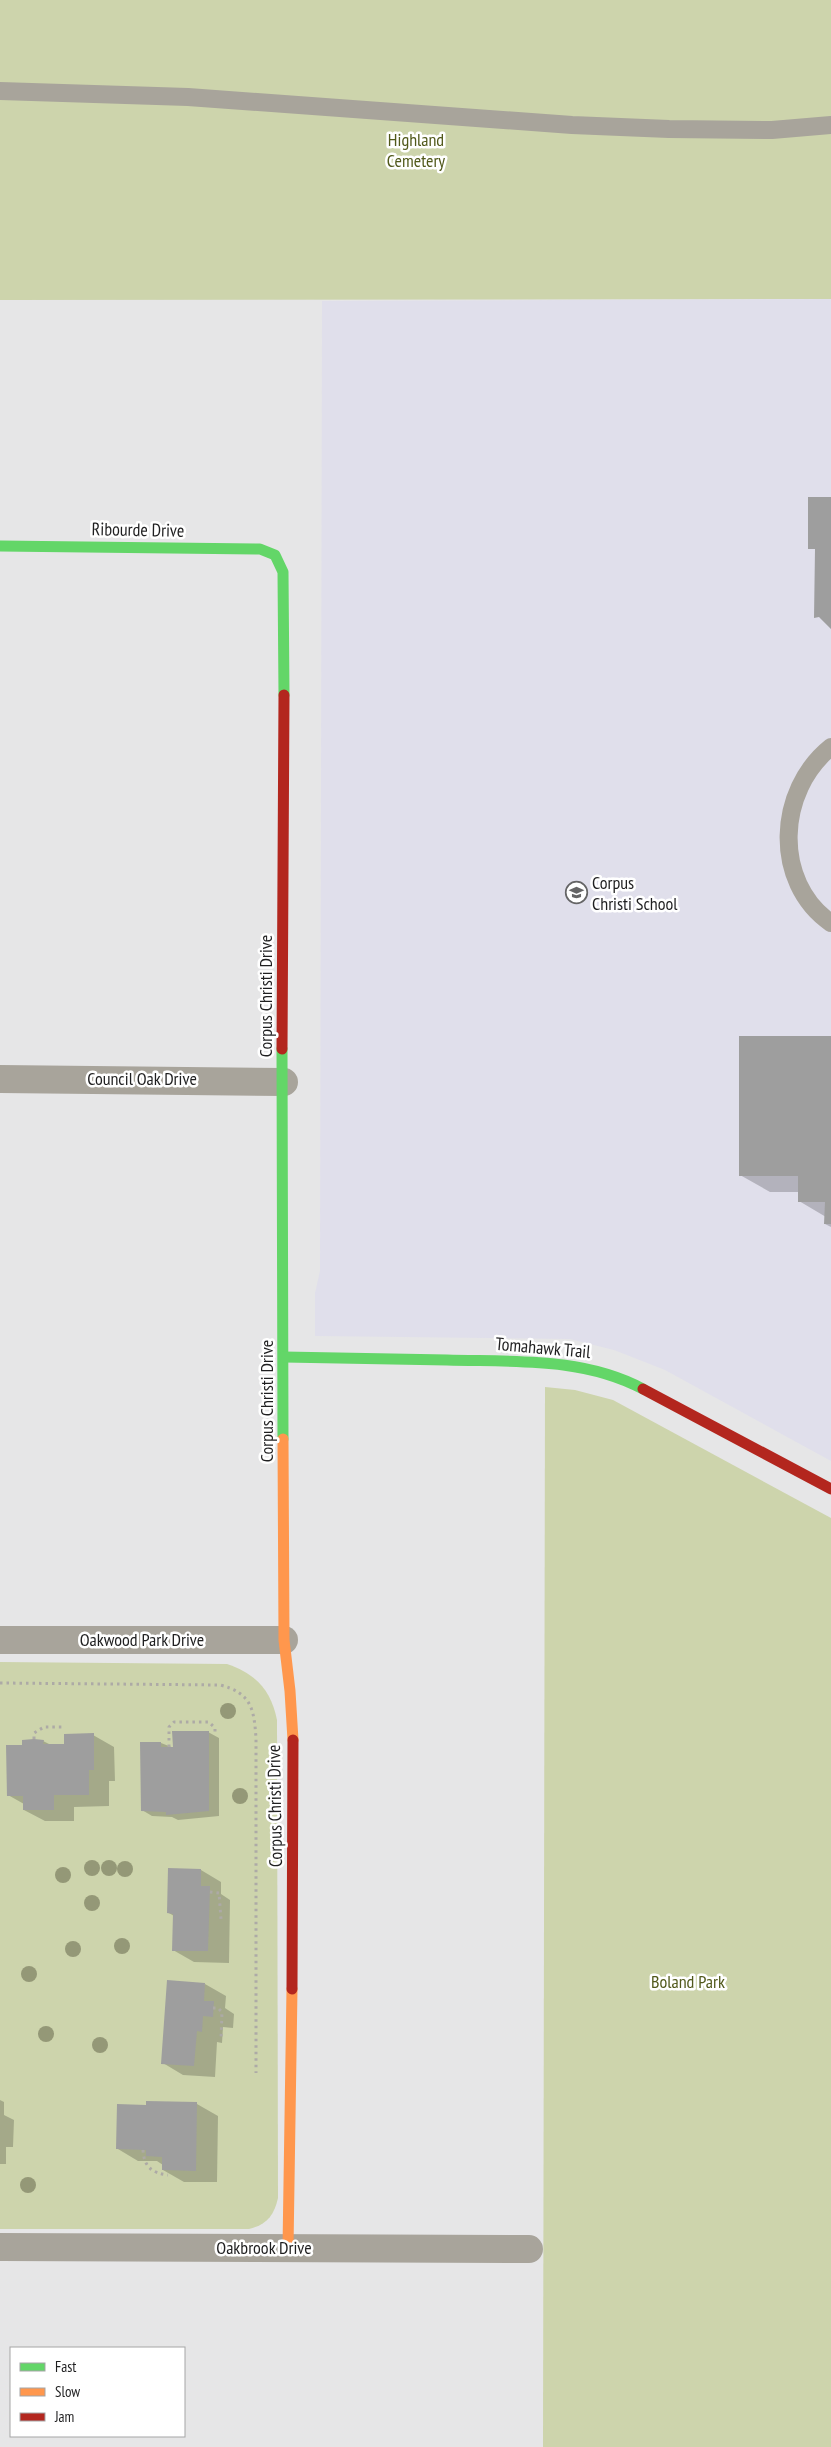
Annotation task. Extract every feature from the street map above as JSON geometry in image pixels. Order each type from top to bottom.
[{"type":"street","name":"Ribourde Drive","points":[[0,546],[260,549],[274,555]]},
{"type":"street","name":"Corpus Christi Drive","points":[[274,555],[283,572],[285,625],[282,876],[284,1640],[289,1668],[293,1862],[288,2248]]},
{"type":"street","name":"Council Oak Drive","points":[[0,1079],[284,1082]]},
{"type":"street","name":"Tomahawk Trail","points":[[284,1357],[539,1362],[572,1364],[597,1370],[624,1379],[831,1489]]},
{"type":"street","name":"Oakwood Park Drive","points":[[0,1640],[284,1640]]},
{"type":"street","name":"Oakbrook Drive","points":[[0,2247],[528,2249]]},
{"type":"lane","points":[[0,91],[188,97],[572,125],[669,130],[772,130],[831,125]]},
{"type":"lane","points":[[831,747],[814,760],[794,797],[787,838],[796,880],[819,915],[831,923]]},
{"type":"path","points":[[0,1683],[220,1685],[236,1691],[250,1702],[255,1715],[256,1738],[256,2077]]},
{"type":"path","points":[[168,1747],[169,1728],[174,1722],[209,1722],[215,1728],[215,1735]]},
{"type":"path","points":[[34,1739],[34,1733],[39,1728],[64,1727]]},
{"type":"path","points":[[210,1892],[219,1893],[220,1919]]},
{"type":"path","points":[[213,2008],[218,2008],[222,2012],[221,2039]]},
{"type":"path","points":[[143,2150],[146,2164],[150,2170],[168,2175]]},
{"type":"shaded area","name":"Corpus Christi School","points":[[831,299],[831,1461],[665,1370],[614,1350],[570,1339],[315,1336],[315,1293],[320,1271],[322,301]]},
{"type":"green space","name":"Highland Cemetery","points":[[0,0],[831,0],[831,299],[0,300]]},
{"type":"green space","name":"Boland Park","points":[[545,1387],[575,1390],[613,1400],[831,1518],[831,2447],[543,2447]]},
{"type":"green space","points":[[0,1662],[227,1664],[254,1678],[261,1684],[271,1700],[277,1720],[278,2198],[272,2215],[260,2225],[249,2229],[0,2229]]},
{"type":"building","points":[[808,497],[831,497],[831,629],[819,617],[814,618],[815,549],[808,549]]},
{"type":"building","points":[[739,1036],[831,1036],[831,1224],[824,1224],[825,1202],[798,1202],[798,1176],[739,1176]]},
{"type":"building","points":[[172,1731],[209,1731],[209,1811],[166,1815],[166,1812],[141,1811],[140,1742],[161,1742],[161,1747],[173,1747]]},
{"type":"building","points":[[94,1733],[94,1770],[89,1770],[89,1795],[54,1795],[54,1810],[23,1810],[23,1796],[7,1796],[6,1745],[22,1745],[22,1740],[34,1739],[44,1740],[43,1744],[64,1744],[64,1734]]},
{"type":"building","points":[[168,1868],[201,1869],[201,1886],[210,1886],[208,1951],[172,1951],[173,1914],[167,1913]]},
{"type":"building","points":[[167,1980],[205,1983],[204,2001],[214,2001],[213,2017],[203,2016],[202,2032],[197,2031],[194,2066],[161,2064]]},
{"type":"building","points":[[146,2101],[197,2102],[196,2171],[162,2170],[162,2157],[146,2156],[146,2150],[116,2149],[117,2104],[146,2105]]},
{"type":"traffic: fast","points":[[0,546],[260,549],[275,555],[283,572],[284,695]]},
{"type":"traffic: fast","points":[[282,1049],[283,1439]]},
{"type":"traffic: fast","points":[[284,1357],[548,1363],[596,1371],[643,1389]]},
{"type":"traffic: slow","points":[[283,1439],[284,1640],[293,1740]]},
{"type":"traffic: slow","points":[[288,2248],[292,1989]]},
{"type":"traffic: jam","points":[[282,1049],[284,695]]},
{"type":"traffic: jam","points":[[643,1389],[831,1489]]},
{"type":"traffic: jam","points":[[292,1989],[293,1740]]},
{"type":"place","name":"Corpus Christi School","points":[[576,893]]}]
